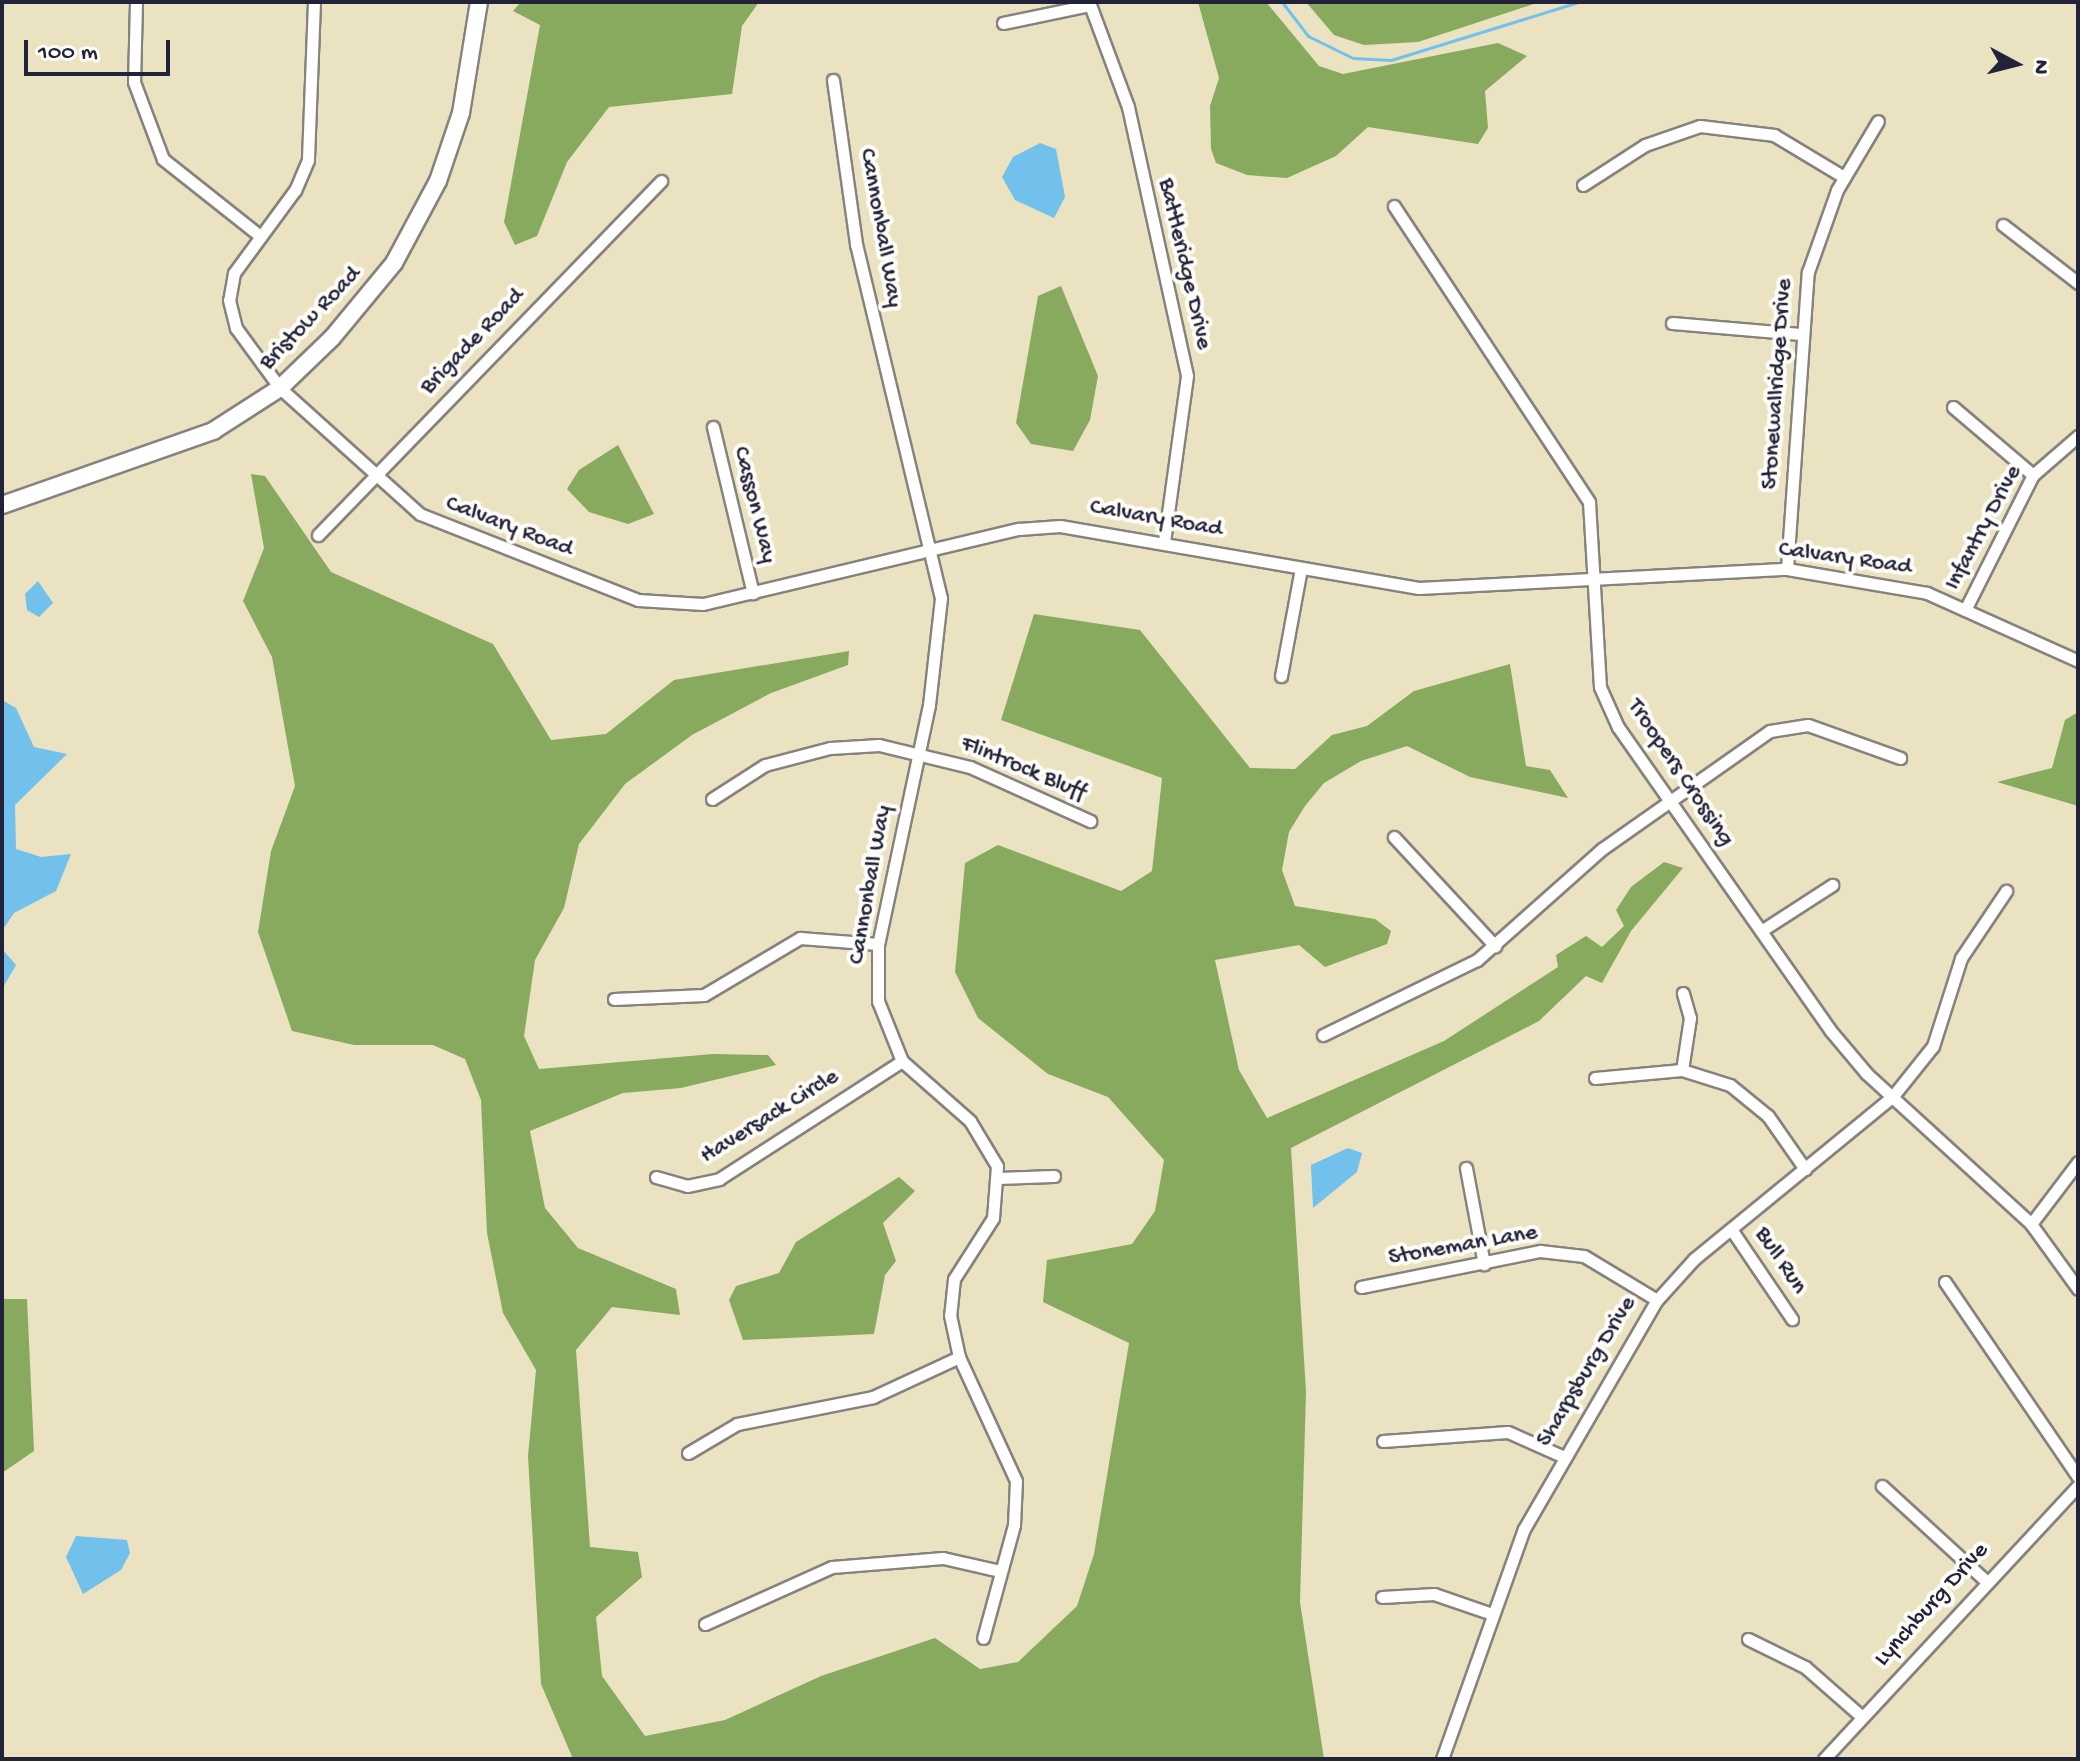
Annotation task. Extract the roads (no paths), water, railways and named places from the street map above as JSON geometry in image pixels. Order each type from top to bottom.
[{"type":"main road","name":"Bristow Road","points":[[2,505],[189,442],[280,388],[368,299],[418,223],[461,113],[479,2]]},
{"type":"street","points":[[136,2],[134,82],[163,159],[260,236]]},
{"type":"street","name":"Calvary Road","points":[[314,2],[308,160],[234,273],[229,300],[236,328],[280,388],[373,475],[435,523],[638,600],[685,605],[753,593],[1042,526],[1164,542],[1419,588],[1787,569],[1927,593],[2078,661]]},
{"type":"street","points":[[1003,23],[1090,3]]},
{"type":"street","name":"Battleridge Drive","points":[[1090,3],[1128,107],[1187,376],[1164,542]]},
{"type":"street","name":"Cannonball Way","points":[[833,80],[856,244],[930,551],[942,631],[878,944],[878,1001],[902,1061],[984,1136],[997,1178],[993,1218],[952,1288],[959,1357],[1016,1481],[1014,1525],[983,1638]]},
{"type":"street","name":"Stonewallridge Drive","points":[[1787,569],[1801,334],[1814,248],[1844,177],[1878,121]]},
{"type":"street","points":[[1583,185],[1645,145],[1700,126],[1774,135],[1844,177]]},
{"type":"street","name":"Brigade Road","points":[[318,535],[661,181]]},
{"type":"street","name":"Troopers Crossing","points":[[1394,206],[1589,502],[1600,687],[1669,801],[1830,1030],[1893,1096],[2031,1224],[2078,1289]]},
{"type":"street","points":[[2003,225],[2078,283]]},
{"type":"street","points":[[1672,323],[1801,334]]},
{"type":"street","points":[[1953,407],[2033,475]]},
{"type":"street","name":"Casson Way","points":[[713,427],[753,593]]},
{"type":"street","name":"Infantry Drive","points":[[1965,610],[2033,475],[2078,436]]},
{"type":"street","points":[[1281,676],[1301,568]]},
{"type":"street","points":[[1323,1035],[1495,946],[1593,856],[1669,801],[1786,726],[1808,725],[1900,758]]},
{"type":"street","name":"Flintrock Bluff","points":[[712,799],[765,765],[830,748],[879,745],[970,767],[1090,821]]},
{"type":"street","points":[[1394,837],[1495,946]]},
{"type":"street","points":[[1761,931],[1832,885]]},
{"type":"street","name":"Sharpsburg Drive","points":[[1442,1759],[1492,1614],[1562,1456],[1657,1300],[1731,1229],[1893,1096],[1933,1046],[1961,958],[2006,891]]},
{"type":"street","points":[[614,999],[704,995],[800,938],[878,944]]},
{"type":"street","points":[[1682,1070],[1690,1018],[1683,993]]},
{"type":"street","name":"Haversack Circle","points":[[656,1177],[687,1186],[719,1179],[902,1061]]},
{"type":"street","points":[[1595,1078],[1682,1070],[1750,1099],[1805,1169]]},
{"type":"street","points":[[2031,1224],[2078,1162]]},
{"type":"street","points":[[1466,1168],[1484,1264]]},
{"type":"street","points":[[997,1178],[1054,1176]]},
{"type":"street","name":"Bull Run","points":[[1731,1229],[1792,1319]]},
{"type":"street","name":"Stoneman Lane","points":[[1361,1287],[1540,1251],[1584,1256],[1657,1300]]},
{"type":"street","points":[[1945,1282],[2078,1477]]},
{"type":"street","points":[[688,1453],[737,1424],[873,1397],[959,1357]]},
{"type":"street","points":[[1383,1441],[1508,1432],[1562,1456]]},
{"type":"street","points":[[1882,1486],[1985,1580]]},
{"type":"street","name":"Lynchburg Drive","points":[[1824,1759],[1985,1580],[2078,1486]]},
{"type":"street","points":[[705,1624],[832,1567],[943,1558],[1000,1571]]},
{"type":"street","points":[[1382,1597],[1434,1594],[1492,1614]]},
{"type":"street","points":[[1748,1639],[1805,1667],[1861,1716]]},
{"type":"water","points":[[1040,143],[1056,149],[1065,197],[1054,218],[1015,200],[1002,177],[1013,157]]},
{"type":"water","points":[[38,581],[53,603],[39,617],[27,610],[25,594]]},
{"type":"water","points":[[2,700],[16,708],[34,747],[67,754],[15,805],[16,849],[41,857],[71,854],[56,891],[14,913],[2,931]]},
{"type":"water","points":[[2,949],[16,965],[2,989]]},
{"type":"water","points":[[1348,1148],[1362,1153],[1357,1172],[1313,1208],[1311,1165]]},
{"type":"water","points":[[76,1536],[127,1540],[130,1553],[121,1570],[83,1594],[66,1557]]},
{"type":"waterway","points":[[1282,2],[1308,36],[1353,58],[1391,60],[1578,2]]}]
